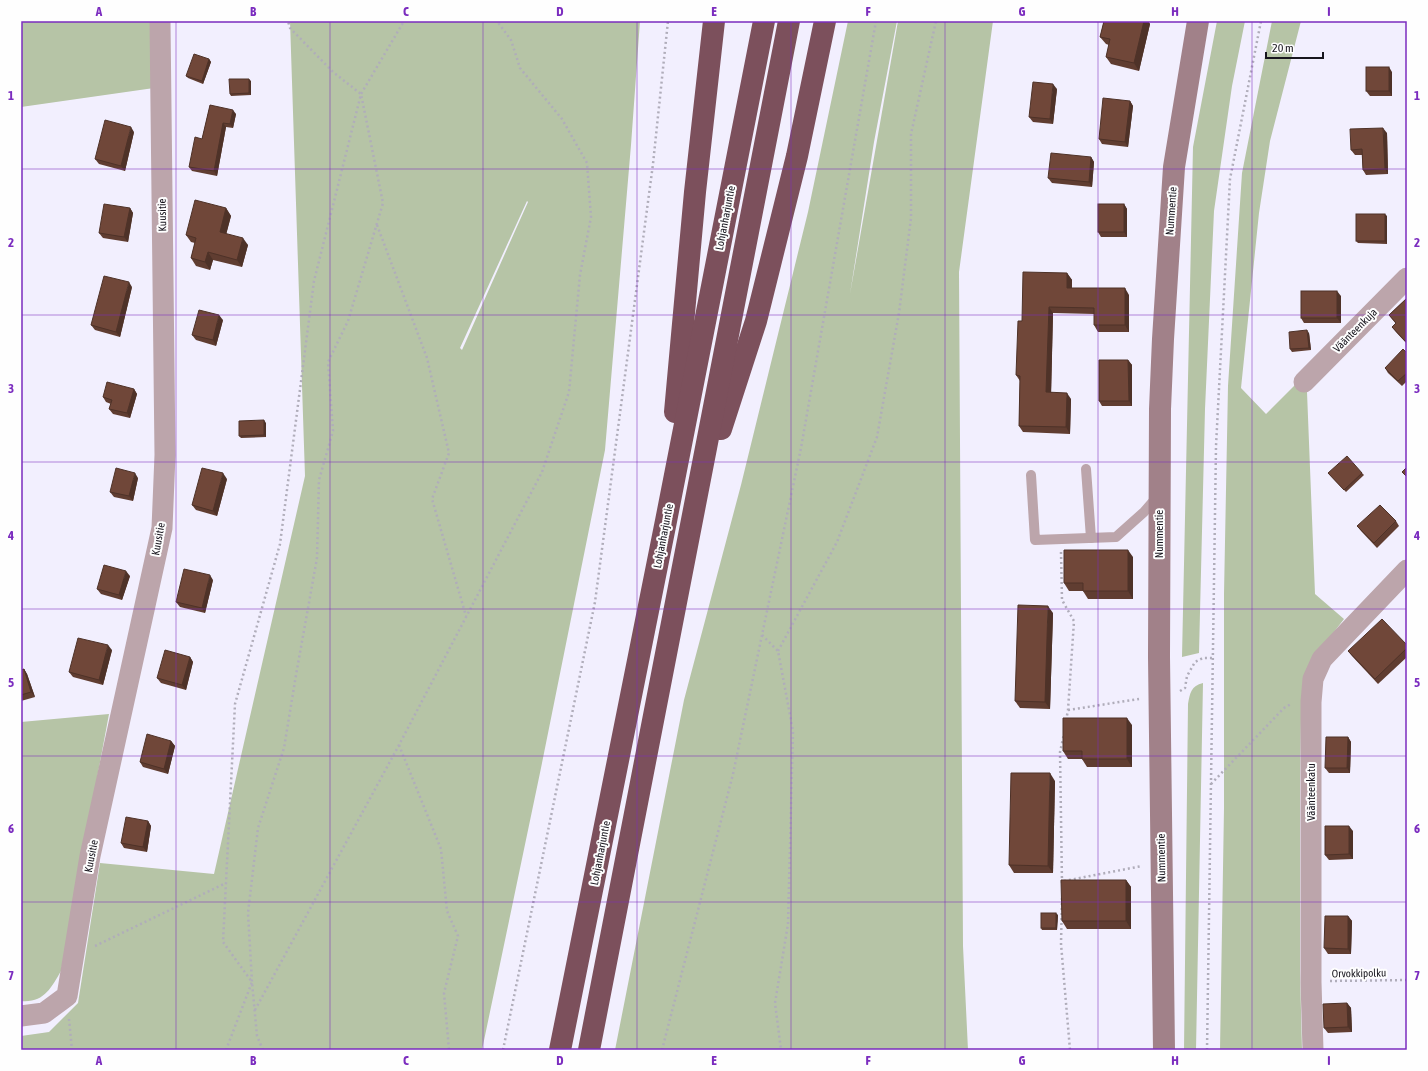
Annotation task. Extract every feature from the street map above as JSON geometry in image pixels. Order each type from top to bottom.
[{"type":"highway","points":[[666,521],[683,309],[714,21]]},
{"type":"highway","name":"Lohjanharjuntie","points":[[560,1050],[764,21]]},
{"type":"highway","points":[[589,1050],[789,21]]},
{"type":"highway","points":[[692,522],[756,321],[797,156],[825,21]]},
{"type":"street","name":"Kuusitie","points":[[67,996],[90,856],[162,528],[165,455],[160,21]]},
{"type":"street","name":"Nummentie","points":[[1164,1050],[1152,696],[1160,494],[1160,409],[1174,167],[1198,21]]},
{"type":"street","name":"Väänteenkuja","points":[[1304,382],[1407,278]]},
{"type":"street","name":"Väänteenkatu","points":[[1313,1050],[1311,982],[1313,679],[1322,659],[1407,570]]},
{"type":"street","points":[[21,1016],[44,1013],[67,996]]},
{"type":"lane","points":[[1086,470],[1091,538]]},
{"type":"lane","points":[[1031,475],[1035,540],[1116,537],[1144,512],[1160,494]]},
{"type":"path","points":[[263,1050],[257,1036],[248,914],[258,828],[284,748],[317,558],[319,480],[334,431],[328,362],[348,321],[383,203],[361,94],[333,72],[290,28],[288,21]]},
{"type":"path","points":[[252,982],[223,942],[235,704],[280,544],[314,281],[361,94],[404,21]]},
{"type":"path","points":[[255,1010],[399,745],[542,472],[569,392],[580,275],[591,217],[587,163],[562,119],[520,68],[511,40],[497,21]]},
{"type":"path","points":[[503,1050],[595,602],[653,164],[668,21]]},
{"type":"path","points":[[662,1050],[733,774],[801,448],[876,21]]},
{"type":"path","points":[[778,651],[837,542],[877,437],[899,313],[911,218],[911,134],[936,21]]},
{"type":"path","points":[[1208,1050],[1216,446],[1230,179],[1261,21]]},
{"type":"path","points":[[377,224],[427,358],[450,453],[432,499],[466,617]]},
{"type":"path","points":[[1061,540],[1062,600],[1074,621],[1066,724]]},
{"type":"path","points":[[762,635],[778,651],[793,731],[788,924],[775,1003],[781,1050]]},
{"type":"path","points":[[1068,710],[1178,693],[1185,688],[1187,676],[1195,662],[1203,658],[1212,658]]},
{"type":"path","points":[[1211,784],[1284,708],[1297,701],[1312,697]]},
{"type":"path","points":[[1062,889],[1060,752],[1064,731]]},
{"type":"path","points":[[399,745],[441,849],[447,911],[458,936],[444,993],[449,1050]]},
{"type":"path","points":[[1062,881],[1146,865]]},
{"type":"path","points":[[73,957],[226,883]]},
{"type":"path","points":[[1062,897],[1061,944],[1070,1050]]},
{"type":"path","name":"Orvokkipolku","points":[[1311,982],[1407,980]]},
{"type":"path","points":[[226,1050],[252,982]]},
{"type":"path","points":[[67,996],[72,1050]]},
{"type":"green space","points":[[21,21],[155,21],[154,88],[21,107]]},
{"type":"green space","points":[[290,21],[640,21],[605,450],[482,1050],[21,1050],[21,1036],[49,1032],[78,1003],[100,863],[214,874],[305,476]],"holes":[[[527,201],[528,202],[462,350],[460,348]]]},
{"type":"green space","points":[[848,21],[897,21],[874,142],[850,294],[898,21],[993,21],[959,272],[963,946],[968,1050],[615,1050],[684,700],[741,485],[808,212]]},
{"type":"green space","points":[[1217,21],[1245,21],[1232,86],[1214,211],[1205,409],[1199,653],[1182,657],[1193,147]]},
{"type":"green space","points":[[1272,21],[1301,21],[1270,141],[1259,213],[1241,388],[1266,414],[1298,382],[1307,392],[1315,594],[1344,619],[1320,650],[1301,718],[1300,971],[1302,1050],[1220,1050],[1224,808],[1224,594],[1228,386],[1242,173]]},
{"type":"green space","points":[[1203,683],[1196,1050],[1184,1050],[1188,704],[1192,690],[1199,684]]},
{"type":"green space","points":[[109,714],[61,971],[54,983],[41,997],[36,1000],[21,1001],[21,722]]},
{"type":"building","points":[[1104,21],[1144,21],[1134,63],[1106,57],[1110,39],[1100,37]]},
{"type":"building","points":[[194,54],[209,59],[202,81],[186,76]]},
{"type":"building","points":[[1366,67],[1389,67],[1389,91],[1366,91]]},
{"type":"building","points":[[229,79],[249,79],[249,93],[230,94]]},
{"type":"building","points":[[1033,82],[1053,84],[1050,119],[1029,117]]},
{"type":"building","points":[[1103,98],[1130,101],[1125,142],[1099,139]]},
{"type":"building","points":[[210,105],[233,110],[230,124],[223,123],[214,171],[189,167],[195,137],[202,139]]},
{"type":"building","points":[[105,120],[131,127],[121,166],[95,159]]},
{"type":"building","points":[[1383,128],[1385,169],[1363,170],[1362,149],[1351,150],[1350,129]]},
{"type":"building","points":[[1051,153],[1091,157],[1089,182],[1048,178]]},
{"type":"building","points":[[195,200],[226,208],[220,232],[243,238],[237,260],[208,252],[205,262],[191,258],[196,238],[186,235]]},
{"type":"building","points":[[104,204],[130,208],[124,237],[99,233]]},
{"type":"building","points":[[1098,204],[1124,204],[1124,232],[1098,232]]},
{"type":"building","points":[[1356,214],[1385,214],[1385,241],[1356,241]]},
{"type":"building","points":[[1023,272],[1067,273],[1067,288],[1125,288],[1125,325],[1094,325],[1094,308],[1049,307],[1046,392],[1067,393],[1066,427],[1019,426],[1020,376],[1016,375],[1018,321],[1022,321]]},
{"type":"building","points":[[104,276],[129,282],[116,332],[91,325]]},
{"type":"building","points":[[1301,291],[1337,291],[1337,318],[1301,318]]},
{"type":"building","points":[[1407,298],[1407,339],[1405,341],[1392,327],[1396,323],[1389,315]]},
{"type":"building","points":[[199,310],[219,315],[213,340],[192,335]]},
{"type":"building","points":[[1307,330],[1309,348],[1290,349],[1289,332]]},
{"type":"building","points":[[1403,349],[1407,353],[1407,373],[1398,381],[1385,368]]},
{"type":"building","points":[[1099,360],[1128,360],[1129,401],[1099,401]]},
{"type":"building","points":[[107,382],[134,389],[127,413],[109,409],[112,400],[103,397]]},
{"type":"building","points":[[264,420],[264,435],[239,436],[239,421]]},
{"type":"building","points":[[1347,456],[1362,473],[1344,490],[1328,473]]},
{"type":"building","points":[[1407,467],[1407,477],[1402,472]]},
{"type":"building","points":[[116,468],[135,473],[129,496],[110,492]]},
{"type":"building","points":[[202,468],[223,473],[213,511],[192,505]]},
{"type":"building","points":[[1380,505],[1396,521],[1374,543],[1357,526]]},
{"type":"building","points":[[1064,550],[1128,550],[1128,591],[1083,591],[1083,583],[1064,583]]},
{"type":"building","points":[[104,565],[126,571],[119,595],[97,589]]},
{"type":"building","points":[[184,569],[210,575],[202,608],[176,602]]},
{"type":"building","points":[[1018,605],[1048,606],[1045,702],[1015,701]]},
{"type":"building","points":[[1382,619],[1407,645],[1407,648],[1375,679],[1348,651]]},
{"type":"building","points":[[78,638],[108,645],[99,680],[69,672]]},
{"type":"building","points":[[165,650],[190,657],[182,685],[157,678]]},
{"type":"building","points":[[24,669],[31,692],[21,695],[21,670]]},
{"type":"building","points":[[1063,718],[1127,718],[1127,759],[1082,759],[1082,751],[1063,751]]},
{"type":"building","points":[[147,734],[171,741],[164,769],[140,762]]},
{"type":"building","points":[[1326,737],[1348,737],[1347,768],[1325,768]]},
{"type":"building","points":[[1011,773],[1050,773],[1048,866],[1009,865]]},
{"type":"building","points":[[126,817],[148,821],[143,847],[121,843]]},
{"type":"building","points":[[1325,826],[1349,826],[1349,854],[1325,855]]},
{"type":"building","points":[[1061,880],[1126,880],[1126,921],[1062,921]]},
{"type":"building","points":[[1041,913],[1056,913],[1056,928],[1041,928]]},
{"type":"building","points":[[1325,916],[1348,916],[1348,949],[1324,948]]},
{"type":"building","points":[[1347,1003],[1348,1027],[1324,1028],[1323,1004]]}]
